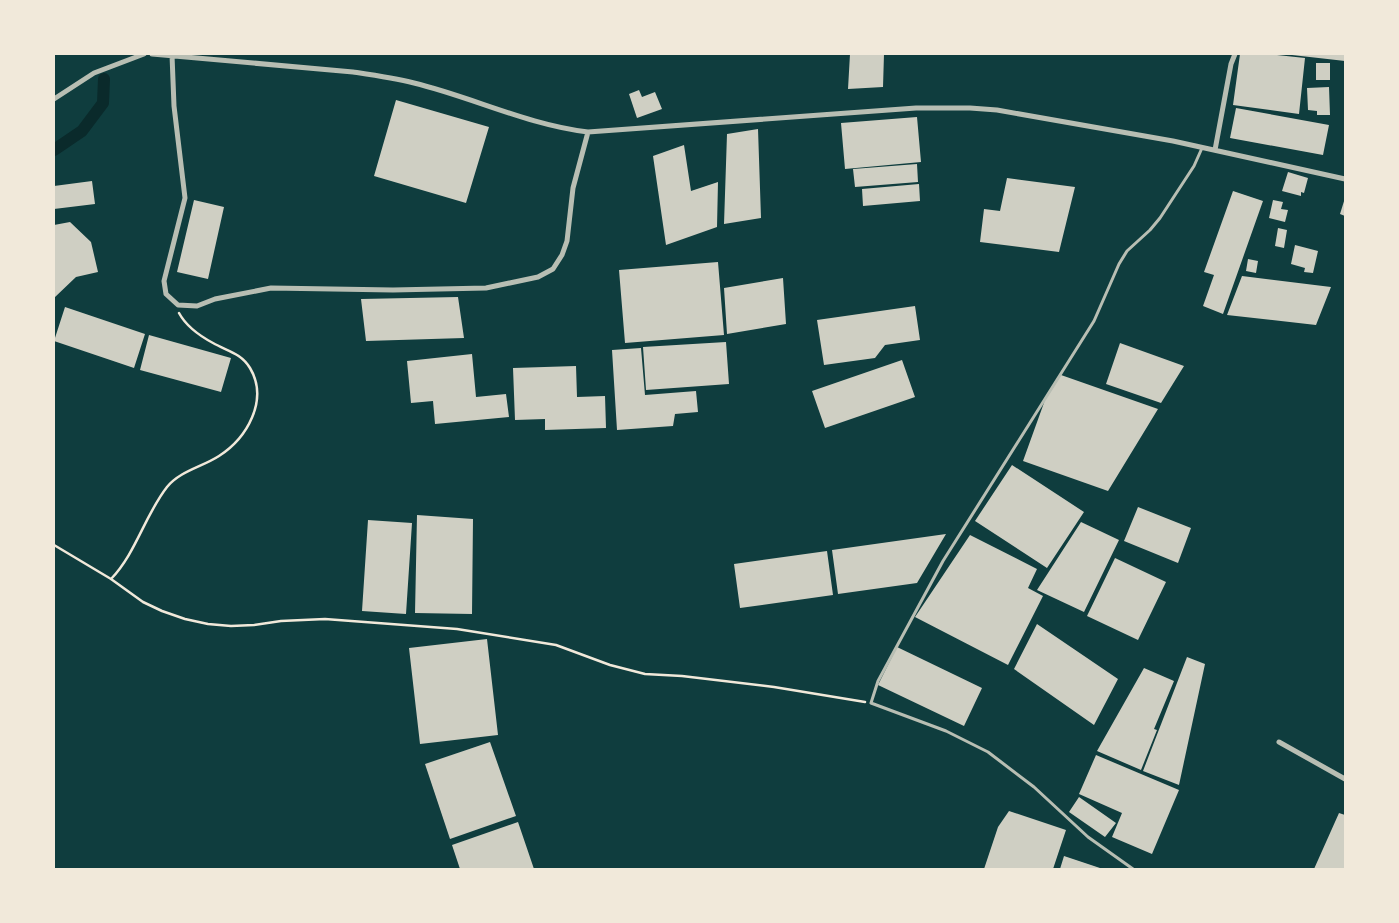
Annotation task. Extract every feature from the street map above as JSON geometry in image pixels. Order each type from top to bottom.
[{"type":"street","points":[[54,99],[94,73],[144,54]]},
{"type":"street","points":[[152,54],[353,72],[414,82],[553,125],[588,132],[916,108],[997,110],[1202,147],[1345,180]]},
{"type":"street","points":[[1216,150],[1231,64],[1235,54]]},
{"type":"street","points":[[172,55],[174,106],[185,198],[164,281],[166,294],[178,305],[197,306],[215,299],[271,288],[392,290],[486,288],[538,277],[553,269],[562,255],[567,241],[573,188],[588,132]]},
{"type":"street","points":[[1279,742],[1345,779]]},
{"type":"lane","points":[[1133,869],[1088,837],[1034,787],[988,752],[946,731],[871,703],[878,681],[943,561],[1094,321],[1118,264],[1127,251],[1160,218],[1194,166],[1202,147]]},
{"type":"path","points":[[111,579],[126,559],[168,485],[182,474],[217,458],[233,445],[246,428],[256,405],[257,386],[254,376],[244,360],[236,353],[213,344],[194,330],[181,315],[178,305]]},
{"type":"path","points":[[54,545],[162,611],[208,624],[254,626],[281,621],[325,619],[457,629],[556,646],[610,665],[645,674],[682,676],[774,687],[871,703]]},
{"type":"building","points":[[850,54],[884,54],[883,87],[848,89]]},
{"type":"building","points":[[1240,54],[1268,54],[1305,58],[1299,114],[1233,105]]},
{"type":"building","points":[[1345,54],[1345,61],[1292,55]]},
{"type":"building","points":[[1316,63],[1330,63],[1330,80],[1316,80]]},
{"type":"building","points":[[1329,87],[1330,115],[1317,115],[1317,111],[1308,110],[1307,88]]},
{"type":"building","points":[[639,90],[642,97],[655,92],[662,109],[637,118],[629,94]]},
{"type":"building","points":[[396,100],[489,127],[466,203],[374,176]]},
{"type":"building","points":[[1236,108],[1329,125],[1323,155],[1230,138]]},
{"type":"building","points":[[917,117],[921,162],[845,169],[841,123]]},
{"type":"building","points":[[758,129],[761,218],[724,224],[727,134]]},
{"type":"building","points":[[684,145],[691,191],[718,182],[717,227],[666,245],[653,156]]},
{"type":"building","points":[[917,164],[918,182],[855,187],[853,169]]},
{"type":"building","points":[[1288,172],[1308,178],[1304,193],[1301,192],[1301,196],[1282,191]]},
{"type":"building","points":[[1007,178],[1075,187],[1059,252],[980,242],[984,209],[1000,211]]},
{"type":"building","points":[[92,181],[95,204],[54,209],[54,186]]},
{"type":"building","points":[[919,184],[920,201],[863,206],[862,189]]},
{"type":"building","points":[[1233,191],[1263,201],[1223,314],[1203,306],[1214,275],[1204,272]]},
{"type":"building","points":[[1345,198],[1345,216],[1340,214]]},
{"type":"building","points":[[194,200],[224,207],[208,279],[177,272]]},
{"type":"building","points":[[1273,200],[1283,202],[1281,209],[1288,210],[1285,222],[1269,218]]},
{"type":"building","points":[[70,222],[91,242],[98,272],[76,277],[54,298],[54,225]]},
{"type":"building","points":[[1278,228],[1287,230],[1284,248],[1275,246]]},
{"type":"building","points":[[1295,245],[1318,251],[1313,273],[1304,272],[1305,268],[1291,264]]},
{"type":"building","points":[[1248,259],[1258,261],[1256,273],[1246,271]]},
{"type":"building","points":[[718,262],[724,335],[625,343],[619,270]]},
{"type":"building","points":[[1242,276],[1331,287],[1316,325],[1227,315]]},
{"type":"building","points":[[783,278],[786,324],[727,334],[724,288]]},
{"type":"building","points":[[458,297],[464,338],[366,341],[361,299]]},
{"type":"building","points":[[915,306],[920,340],[885,345],[875,358],[824,365],[817,320]]},
{"type":"building","points":[[65,307],[145,334],[134,368],[54,341]]},
{"type":"building","points":[[149,335],[231,358],[221,392],[140,370]]},
{"type":"building","points":[[726,342],[729,384],[646,390],[643,347]]},
{"type":"building","points":[[1120,343],[1184,366],[1161,403],[1106,384]]},
{"type":"building","points":[[641,348],[645,395],[696,391],[698,412],[675,414],[673,426],[617,430],[612,350]]},
{"type":"building","points":[[472,354],[476,397],[506,394],[509,417],[435,424],[433,401],[411,403],[407,361]]},
{"type":"building","points":[[902,360],[915,397],[825,428],[812,391]]},
{"type":"building","points":[[576,366],[577,397],[605,396],[606,428],[545,430],[545,419],[515,420],[513,368]]},
{"type":"building","points":[[1061,375],[1158,409],[1108,491],[1023,461],[1045,400]]},
{"type":"building","points":[[1012,465],[1084,512],[1047,568],[975,521]]},
{"type":"building","points":[[1138,507],[1191,528],[1178,563],[1124,541]]},
{"type":"building","points":[[417,515],[473,519],[472,614],[415,613]]},
{"type":"building","points":[[368,520],[412,523],[406,614],[362,611]]},
{"type":"building","points":[[1081,522],[1119,540],[1084,612],[1037,590]]},
{"type":"building","points":[[946,534],[917,583],[838,594],[832,550]]},
{"type":"building","points":[[970,535],[1037,569],[1028,588],[1043,596],[1008,665],[915,617]]},
{"type":"building","points":[[827,551],[833,595],[740,608],[734,564]]},
{"type":"building","points":[[1115,558],[1166,582],[1138,640],[1087,616]]},
{"type":"building","points":[[1037,624],[1118,679],[1094,725],[1014,669]]},
{"type":"building","points":[[487,639],[498,735],[420,744],[409,648]]},
{"type":"building","points":[[897,647],[982,688],[964,726],[878,685]]},
{"type":"building","points":[[1187,657],[1205,664],[1179,785],[1143,771]]},
{"type":"building","points":[[1144,668],[1174,681],[1154,729],[1157,730],[1141,770],[1097,751]]},
{"type":"building","points":[[490,742],[516,816],[450,839],[425,764]]},
{"type":"building","points":[[1096,755],[1179,790],[1152,854],[1112,837],[1122,813],[1079,794]]},
{"type":"building","points":[[1079,797],[1116,823],[1105,837],[1069,812]]},
{"type":"building","points":[[1009,811],[1066,830],[1053,869],[984,869],[998,827]]},
{"type":"building","points":[[1339,813],[1345,815],[1345,869],[1314,869]]},
{"type":"building","points":[[518,822],[534,869],[460,869],[452,845]]},
{"type":"building","points":[[1064,856],[1103,869],[1060,869]]},
{"type":"waterway","points":[[54,150],[82,131],[103,103],[104,79]]}]
